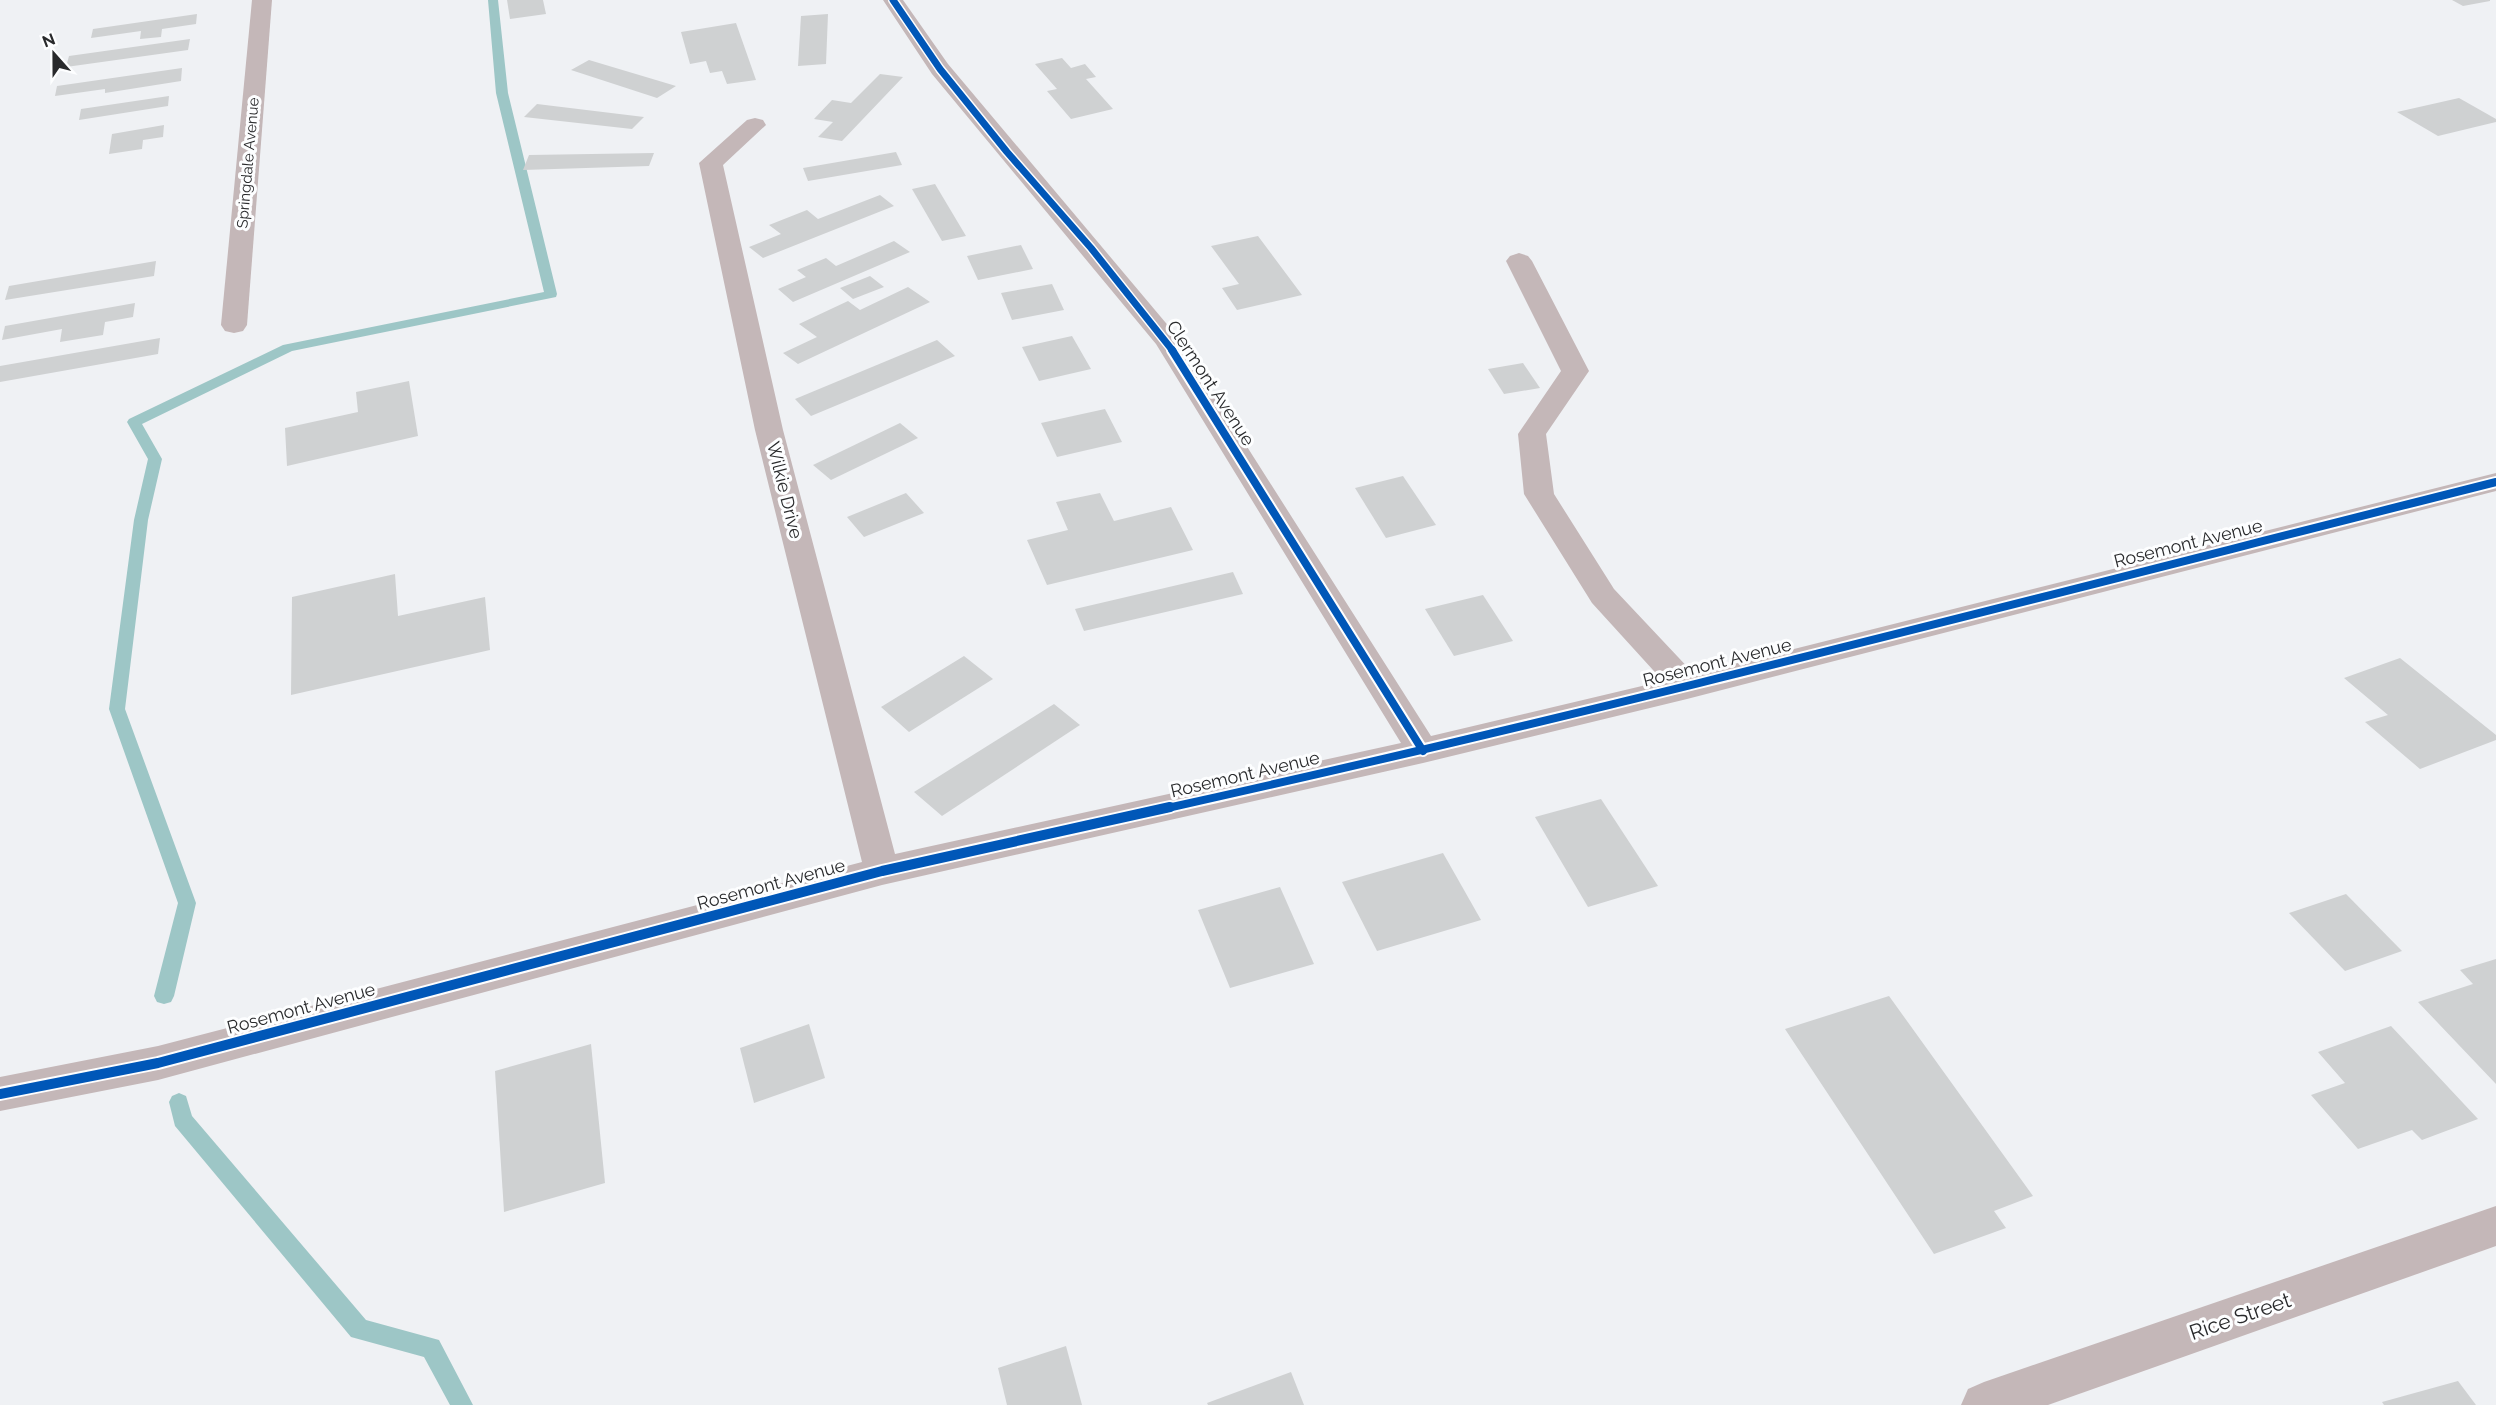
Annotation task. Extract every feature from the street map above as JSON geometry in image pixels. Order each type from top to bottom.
[{"type":"street","name":"Springdale Avenue","points":[[234,325],[262,0]]},
{"type":"street","name":"Clermont Avenue","points":[[893,0],[940,69],[1167,341],[1423,751]]},
{"type":"street","name":"Wilkie Drive","points":[[755,125],[711,163],[764,404],[882,871]]},
{"type":"street","points":[[1519,261],[1575,371],[1532,435],[1539,494],[1603,596],[1687,687]]},
{"type":"street","name":"Rosemont Avenue","points":[[0,1094],[158,1063],[882,871],[1423,751],[1687,687],[2496,482]]},
{"type":"street","name":"Rice Street","points":[[1984,1405],[2496,1226]]},
{"type":"building","points":[[507,0],[543,0],[546,14],[510,19]]},
{"type":"building","points":[[2452,0],[2490,0],[2490,1],[2463,6]]},
{"type":"building","points":[[197,14],[196,24],[162,29],[161,37],[140,39],[141,31],[91,38],[93,29]]},
{"type":"building","points":[[828,14],[826,64],[798,66],[801,16]]},
{"type":"building","points":[[736,23],[756,80],[727,84],[722,71],[710,73],[706,61],[690,64],[681,32]]},
{"type":"building","points":[[190,39],[188,50],[66,67],[69,56]]},
{"type":"building","points":[[1062,58],[1071,68],[1085,64],[1096,77],[1086,79],[1113,109],[1071,119],[1047,91],[1057,89],[1035,64]]},
{"type":"building","points":[[589,60],[676,86],[657,98],[571,70]]},
{"type":"building","points":[[182,68],[181,81],[105,93],[105,89],[55,96],[57,86]]},
{"type":"building","points":[[880,74],[903,77],[842,141],[818,137],[833,122],[814,119],[832,100],[851,103]]},
{"type":"building","points":[[169,96],[168,106],[79,120],[81,109]]},
{"type":"building","points":[[2459,98],[2496,119],[2496,122],[2438,136],[2397,112]]},
{"type":"building","points":[[537,104],[644,117],[632,129],[524,117]]},
{"type":"building","points":[[164,125],[163,137],[143,140],[142,149],[109,154],[112,134]]},
{"type":"building","points":[[896,152],[902,165],[808,181],[803,168]]},
{"type":"building","points":[[654,153],[649,166],[523,170],[529,155]]},
{"type":"building","points":[[935,184],[966,236],[942,241],[912,189]]},
{"type":"building","points":[[880,195],[894,206],[763,258],[749,247],[781,234],[769,225],[807,210],[818,219]]},
{"type":"building","points":[[1258,236],[1302,295],[1237,310],[1222,288],[1239,284],[1211,246]]},
{"type":"building","points":[[894,241],[910,252],[793,302],[778,289],[806,277],[797,270],[826,258],[836,266]]},
{"type":"building","points":[[1021,245],[1033,269],[978,280],[967,256]]},
{"type":"building","points":[[156,261],[154,276],[5,300],[9,286]]},
{"type":"building","points":[[870,276],[884,287],[853,299],[840,288]]},
{"type":"building","points":[[1052,284],[1064,310],[1012,320],[1001,293]]},
{"type":"building","points":[[908,287],[930,302],[798,364],[783,353],[817,337],[799,324],[848,301],[860,310]]},
{"type":"building","points":[[135,303],[133,317],[105,322],[103,335],[60,342],[62,329],[2,340],[5,326]]},
{"type":"building","points":[[1072,336],[1091,369],[1039,381],[1022,347]]},
{"type":"building","points":[[160,338],[158,354],[0,382],[0,366]]},
{"type":"building","points":[[937,340],[955,356],[811,416],[795,399]]},
{"type":"building","points":[[1523,363],[1540,388],[1504,394],[1488,369]]},
{"type":"building","points":[[409,381],[418,436],[287,466],[285,428],[358,412],[356,392]]},
{"type":"building","points":[[1105,409],[1122,442],[1057,457],[1041,423]]},
{"type":"building","points":[[900,423],[918,438],[831,480],[813,465]]},
{"type":"building","points":[[1403,476],[1436,525],[1386,538],[1355,488]]},
{"type":"building","points":[[906,493],[924,513],[864,537],[847,517]]},
{"type":"building","points":[[1100,493],[1114,521],[1171,507],[1193,550],[1047,585],[1027,540],[1068,530],[1056,502]]},
{"type":"building","points":[[1233,572],[1243,594],[1084,631],[1075,609]]},
{"type":"building","points":[[395,574],[398,616],[485,597],[490,650],[291,695],[292,597]]},
{"type":"building","points":[[1483,595],[1513,641],[1454,656],[1425,609]]},
{"type":"building","points":[[964,656],[993,679],[909,732],[881,707]]},
{"type":"building","points":[[2400,658],[2496,735],[2496,740],[2420,769],[2365,722],[2388,715],[2344,678]]},
{"type":"building","points":[[1054,704],[1080,725],[942,816],[914,792]]},
{"type":"building","points":[[1601,799],[1658,886],[1588,907],[1535,817]]},
{"type":"building","points":[[1443,853],[1481,920],[1377,951],[1342,882]]},
{"type":"building","points":[[1280,887],[1314,964],[1230,988],[1198,910]]},
{"type":"building","points":[[2346,894],[2402,951],[2345,971],[2289,913]]},
{"type":"building","points":[[2496,959],[2496,1084],[2418,1002],[2473,984],[2460,970]]},
{"type":"building","points":[[1889,996],[2033,1196],[1994,1211],[2006,1228],[1934,1254],[1785,1029]]},
{"type":"building","points":[[809,1024],[825,1078],[754,1103],[740,1048]]},
{"type":"building","points":[[2391,1026],[2478,1119],[2422,1140],[2412,1130],[2358,1149],[2311,1095],[2345,1083],[2318,1052]]},
{"type":"building","points":[[591,1044],[605,1183],[504,1212],[495,1071]]},
{"type":"building","points":[[1066,1346],[1082,1405],[1007,1405],[998,1368]]},
{"type":"building","points":[[1291,1372],[1304,1405],[1208,1405],[1207,1403]]},
{"type":"building","points":[[2458,1381],[2476,1405],[2384,1405],[2382,1402]]},
{"type":"waterway","points":[[164,996],[187,903],[117,709],[141,520],[155,459],[134,422],[288,348],[551,294],[502,93],[493,0]]},
{"type":"waterway","points":[[179,1102],[182,1120],[359,1329],[431,1348],[462,1405]]},
{"type":"cycle path","points":[[893,0],[940,69],[1167,341],[1423,751]]},
{"type":"cycle path","points":[[0,1094],[158,1063],[882,871],[1423,751],[1687,687],[2496,482]]}]
